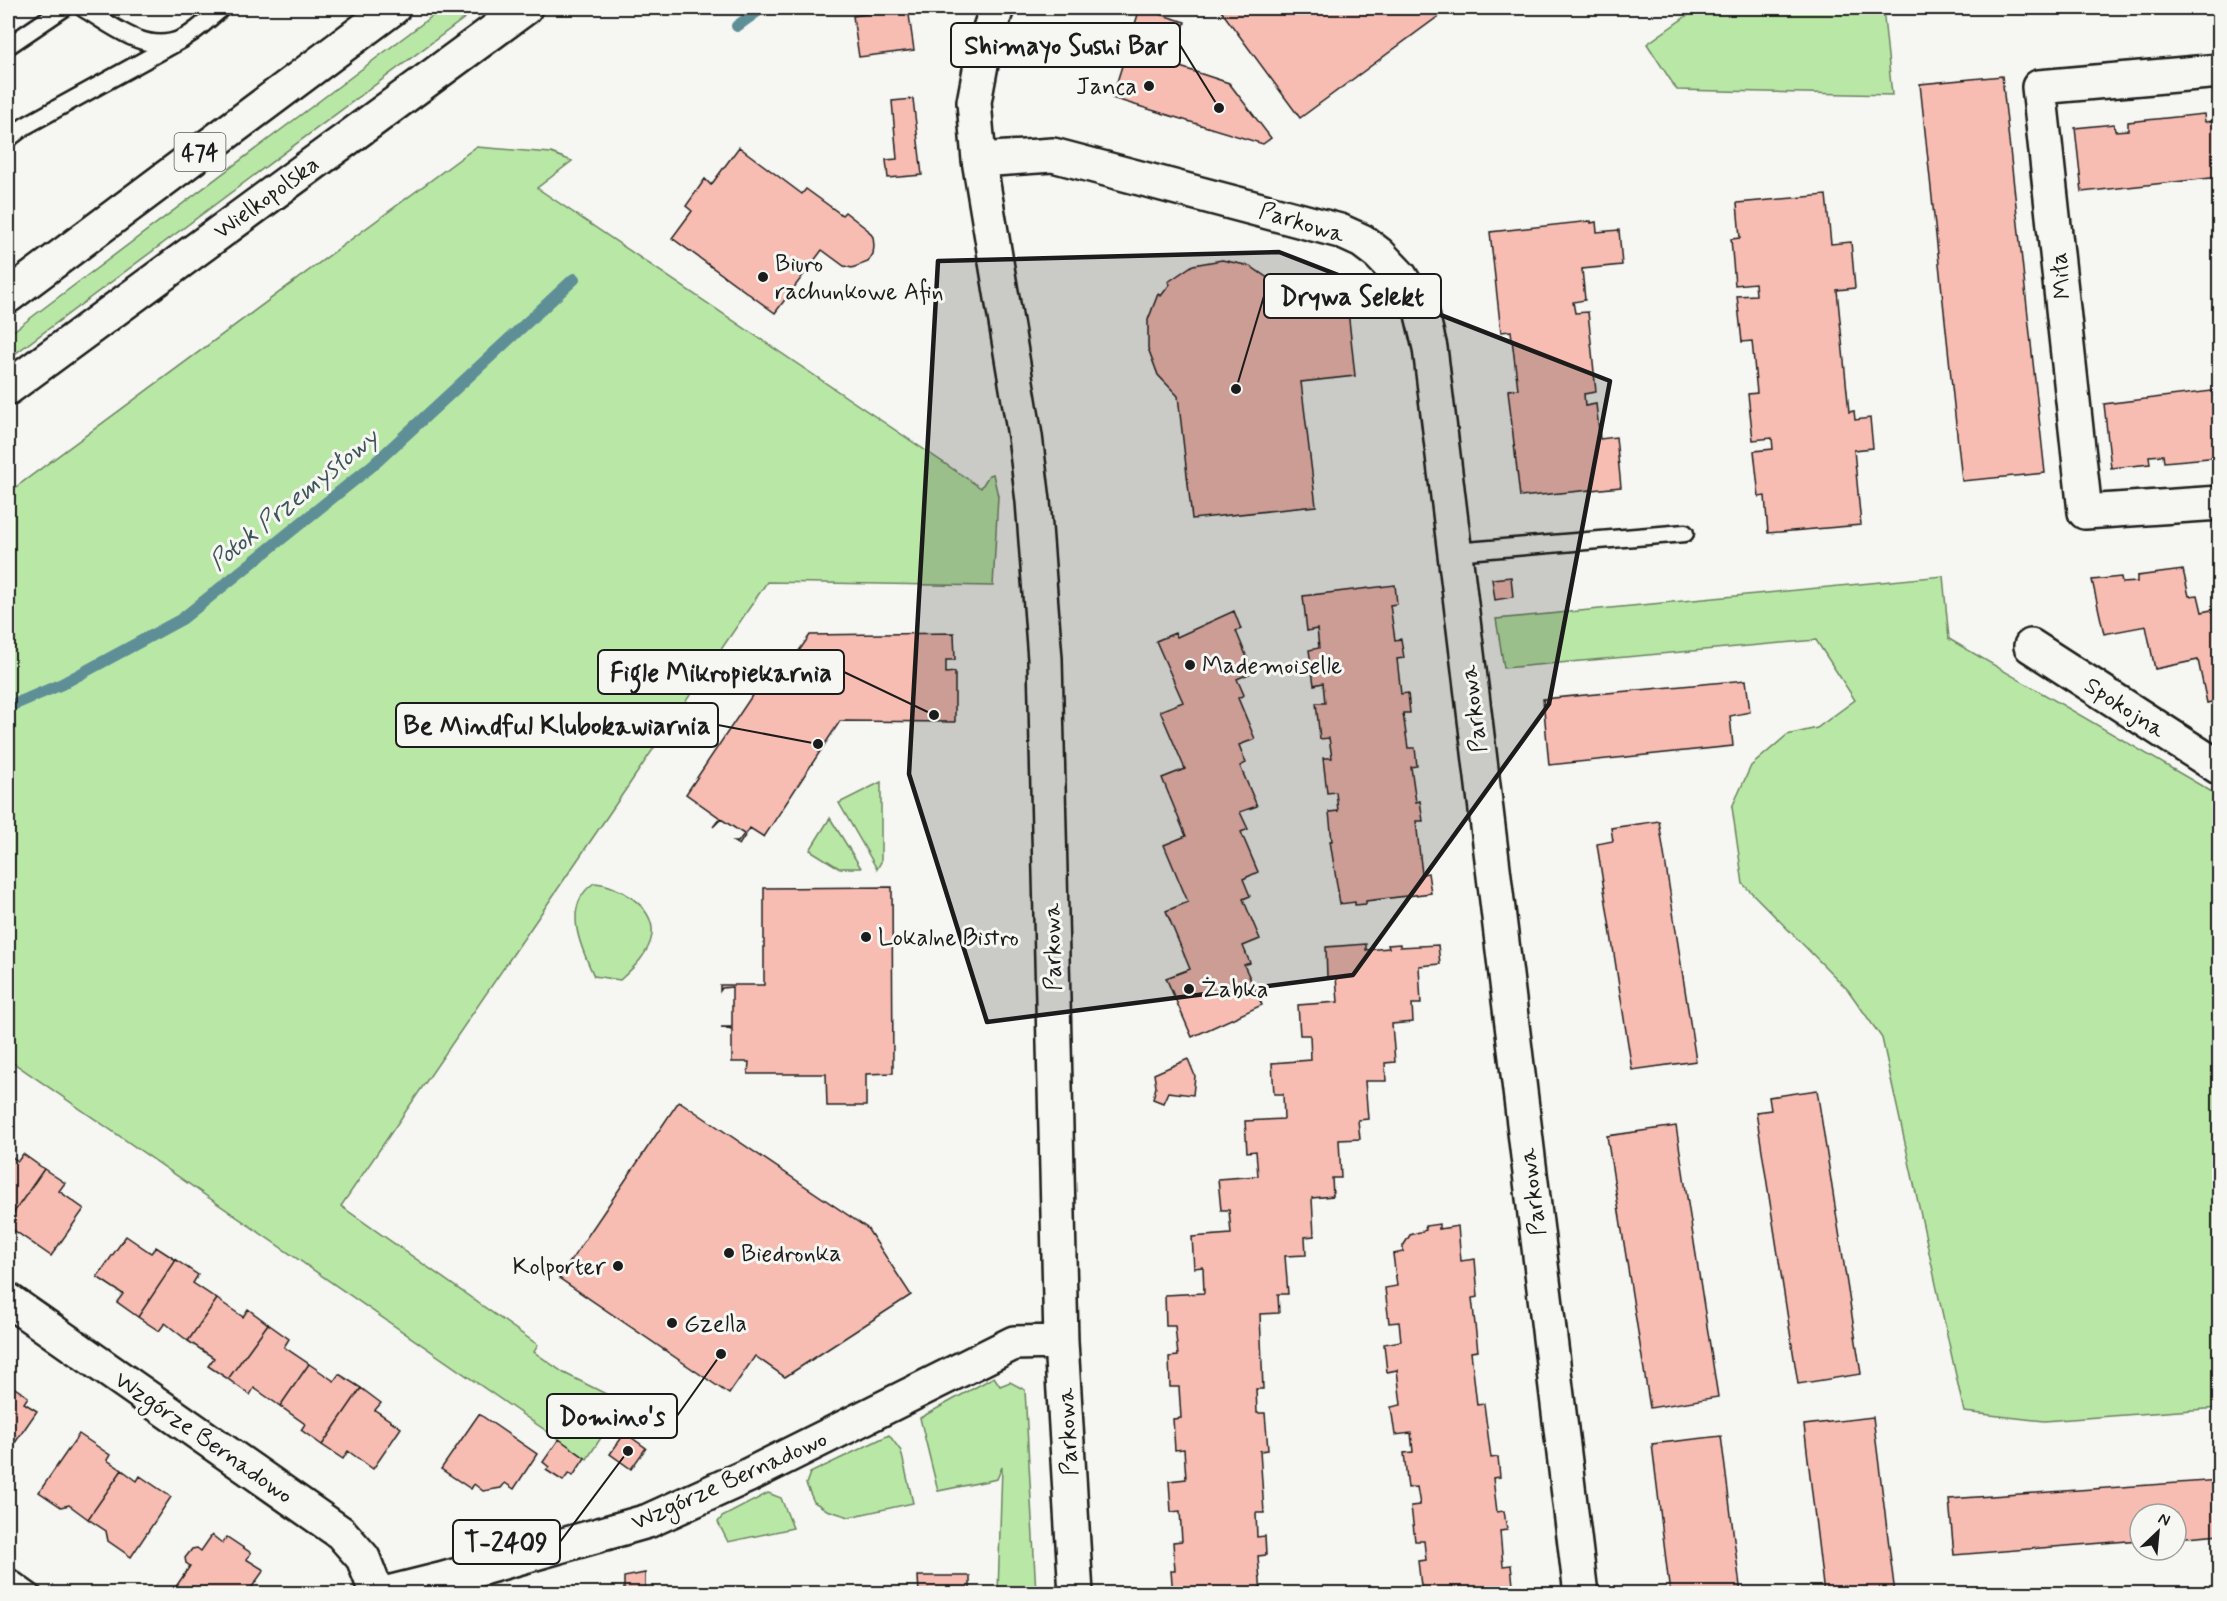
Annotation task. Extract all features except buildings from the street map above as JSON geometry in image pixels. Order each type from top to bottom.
[{"type":"street","name":"474","points":[[8,297],[393,8]]},
{"type":"street","name":"Wielkopolska","points":[[8,388],[525,8]]},
{"type":"street","name":"Parkowa","points":[[997,8],[985,43],[974,102],[979,160],[1025,436],[1033,501],[1045,659],[1061,1342],[1076,1593]]},
{"type":"street","name":"Miła","points":[[2220,71],[2039,87],[2085,512],[2220,503]]},
{"type":"street","name":"Parkowa","points":[[979,160],[1053,155],[1317,223],[1340,231],[1379,254],[1400,276],[1421,310],[1430,348],[1581,1593]]},
{"type":"street","name":"Spokojna","points":[[2031,646],[2220,768]]},
{"type":"street","name":"Wzgórze Bernadowo","points":[[8,1300],[341,1533],[363,1558],[377,1593]]},
{"type":"street","name":"Wzgórze Bernadowo","points":[[384,1593],[440,1580],[648,1521],[747,1476],[1014,1343],[1061,1342]]},
{"type":"lane","points":[[8,46],[64,8]]},
{"type":"lane","points":[[84,8],[140,40],[155,45],[183,39]]},
{"type":"lane","points":[[8,139],[25,126],[183,39],[222,8]]},
{"type":"lane","points":[[1454,552],[1685,533]]},
{"type":"lane","points":[[8,1576],[33,1593]]},
{"type":"highlighted area","points":[[1279,252],[1610,381],[1549,704],[1353,975],[987,1022],[909,774],[938,261]]},
{"type":"green space","points":[[443,8],[478,8],[8,359],[8,335]]},
{"type":"green space","points":[[1698,8],[1883,8],[1892,95],[1677,90],[1647,44]]},
{"type":"green space","points":[[476,147],[551,153],[572,161],[537,188],[981,488],[989,475],[993,474],[998,496],[993,586],[767,582],[341,1206],[538,1345],[534,1352],[564,1373],[624,1403],[587,1459],[8,1059],[8,493]]},
{"type":"green space","points":[[1943,576],[1949,639],[2219,796],[2219,1408],[2044,1421],[1964,1412],[1882,1038],[1848,990],[1743,884],[1732,807],[1751,766],[1787,735],[1817,728],[1855,700],[1816,640],[1504,668],[1496,619]]},
{"type":"green space","points":[[881,782],[881,862],[877,869],[839,803]]},
{"type":"green space","points":[[830,818],[861,868],[839,868],[810,850]]},
{"type":"green space","points":[[594,883],[614,888],[633,899],[648,915],[651,925],[652,935],[648,948],[640,960],[620,980],[594,976],[580,940],[576,915],[578,903],[584,892]]},
{"type":"green space","points":[[994,1377],[1000,1386],[1010,1382],[1025,1390],[1036,1593],[998,1593],[1002,1467],[997,1479],[938,1491],[920,1418]]},
{"type":"green space","points":[[889,1435],[901,1451],[913,1503],[849,1517],[827,1510],[814,1502],[806,1484],[810,1473]]},
{"type":"green space","points":[[768,1493],[781,1498],[793,1528],[728,1542],[718,1522],[722,1517]]},
{"type":"waterway","name":"Potok Przemysłowy","points":[[737,26],[762,8]]},
{"type":"waterway","name":"Potok Przemysłowy","points":[[8,707],[62,684],[182,619],[373,465],[574,279]]},
{"type":"place","name":"Janca","points":[[1149,86]]},
{"type":"place","name":"Shimayo Sushi Bar","points":[[1219,108]]},
{"type":"place","name":"Biuro rachunkowe Afin","points":[[763,277]]},
{"type":"place","name":"Drywa Selekt","points":[[1236,389]]},
{"type":"place","name":"Mademoiselle","points":[[1190,665]]},
{"type":"place","name":"Figle Mikropiekarnia","points":[[934,715]]},
{"type":"place","name":"Be Mindful Klubokawiarnia","points":[[818,744]]},
{"type":"place","name":"Lokalne Bistro","points":[[866,937]]},
{"type":"place","name":"Żabka","points":[[1189,989]]},
{"type":"place","name":"Biedronka","points":[[729,1253]]},
{"type":"place","name":"Kolporter","points":[[618,1266]]},
{"type":"place","name":"Gzella","points":[[672,1323]]},
{"type":"place","name":"Domino's","points":[[721,1354]]},
{"type":"place","name":"T-2409","points":[[628,1451]]}]
